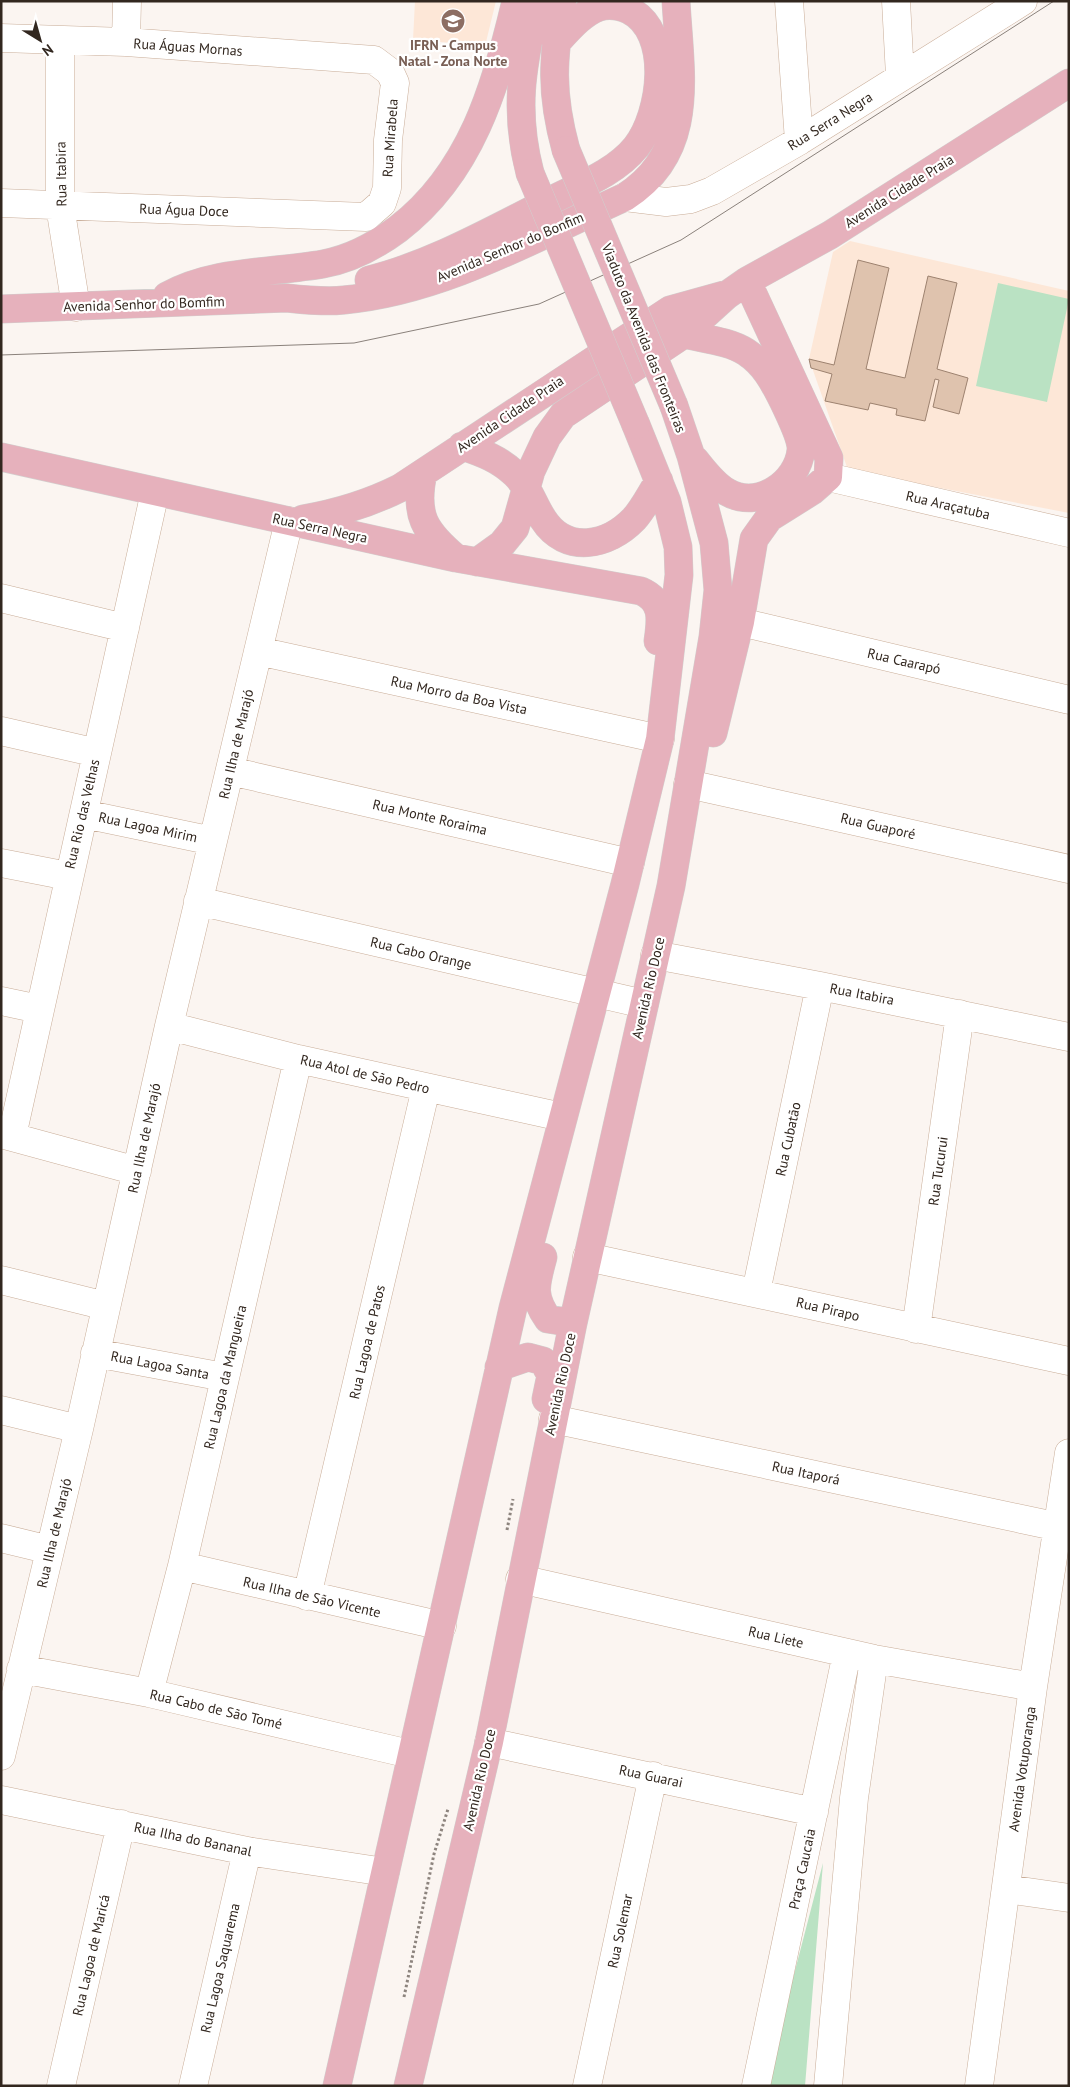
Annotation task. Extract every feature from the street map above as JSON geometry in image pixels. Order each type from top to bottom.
[{"type":"main road","points":[[155,303],[205,281],[303,267],[350,256],[370,248],[414,216],[443,185],[478,127],[499,67],[516,1]]},
{"type":"main road","points":[[337,2086],[386,1872],[410,1754],[442,1626],[499,1367],[594,993],[630,863],[661,730],[679,575],[674,525],[659,481],[530,173],[521,132],[520,102],[536,1]]},
{"type":"main road","name":"Viaduto da Avenida das Fronteiras","points":[[562,1],[556,43],[554,94],[558,120],[566,150],[674,406],[691,456],[714,542],[718,590],[713,636],[705,680]]},
{"type":"main road","name":"Avenida Senhor do Bonfim","points":[[287,298],[338,300],[397,291],[480,262],[625,197],[642,186],[664,160],[676,131],[680,95],[676,1]]},
{"type":"main road","name":"Avenida Senhor do Bonfim","points":[[287,298],[376,278],[468,243],[604,173],[636,147],[652,120],[658,85],[656,54],[652,34],[636,14],[623,8],[599,7],[585,15],[556,43]]},
{"type":"main road","name":"Avenida Cidade Praia","points":[[526,486],[547,437],[563,415],[684,334],[737,288],[830,235],[1069,83]]},
{"type":"main road","points":[[688,784],[714,730],[740,622],[754,539],[760,528],[769,518],[812,491],[828,477],[829,458],[737,288]]},
{"type":"main road","name":"Avenida Cidade Praia","points":[[289,521],[335,514],[364,505],[400,488],[670,310],[737,288]]},
{"type":"main road","name":"Avenida Senhor do Bomfim","points":[[1,309],[287,298]]},
{"type":"main road","points":[[684,334],[735,346],[756,360],[769,374],[801,439],[799,461],[788,481],[770,493],[759,496],[738,496],[728,493],[715,483],[691,456]]},
{"type":"main road","points":[[462,446],[498,460],[526,486],[543,520],[558,536],[573,543],[591,544],[612,537],[635,518],[659,481]]},
{"type":"main road","name":"Rua Serra Negra","points":[[1,457],[466,560],[641,591],[652,598],[660,610],[661,617],[652,690],[661,730]]},
{"type":"main road","points":[[423,473],[418,501],[426,524],[435,538],[466,560],[502,544],[515,528],[526,486]]},
{"type":"main road","name":"Avenida Rio Doce","points":[[408,2086],[489,1742],[572,1323],[671,886],[705,680]]},
{"type":"main road","points":[[554,1147],[564,1172],[536,1286],[538,1304],[548,1319],[572,1323]]},
{"type":"main road","points":[[499,1367],[528,1357],[543,1361],[551,1375],[520,1526],[522,1568]]},
{"type":"main road","points":[[345,2050],[348,2086]]},
{"type":"street","points":[[126,42],[127,1]]},
{"type":"street","points":[[789,1],[799,141]]},
{"type":"street","points":[[896,1],[900,76]]},
{"type":"street","name":"Rua Serra Negra","points":[[625,197],[666,202],[691,198],[712,191],[799,141],[1009,5]]},
{"type":"street","name":"Rua Águas Mornas","points":[[1,38],[126,42],[374,60]]},
{"type":"street","name":"Rua Itabira","points":[[60,40],[60,206],[76,307]]},
{"type":"street","name":"Rua Mirabela","points":[[366,217],[382,203],[387,188],[388,140],[395,83],[384,66],[374,60]]},
{"type":"street","name":"Rua Água Doce","points":[[1,203],[366,217]]},
{"type":"street","name":"Rua Araçatuba","points":[[828,477],[1069,533]]},
{"type":"street","name":"Rua Rio das Velhas","points":[[6,1135],[84,814],[155,492]]},
{"type":"street","name":"Rua Ilha de Marajó","points":[[1,1756],[96,1353],[168,1026],[289,521]]},
{"type":"street","points":[[1,598],[125,628]]},
{"type":"street","name":"Rua Caarapó","points":[[740,622],[1069,700]]},
{"type":"street","name":"Rua Morro da Boa Vista","points":[[258,652],[661,730]]},
{"type":"street","points":[[1,731],[97,753]]},
{"type":"street","name":"Rua Monte Roraima","points":[[230,771],[630,863]]},
{"type":"street","name":"Rua Guaporé","points":[[688,784],[1069,869]]},
{"type":"street","name":"Rua Lagoa Mirim","points":[[84,814],[213,841]]},
{"type":"street","points":[[1,862],[68,876]]},
{"type":"street","name":"Rua Cabo Orange","points":[[198,901],[644,1004]]},
{"type":"street","name":"Rua Itabira","points":[[655,955],[820,986],[1069,1037]]},
{"type":"street","name":"Rua Cubatão","points":[[756,1292],[820,986]]},
{"type":"street","points":[[1,1001],[38,1009]]},
{"type":"street","name":"Rua Tucurui","points":[[916,1328],[960,1014]]},
{"type":"street","name":"Rua Atol de São Pedro","points":[[168,1026],[298,1059],[562,1117]]},
{"type":"street","name":"Rua Lagoa da Mangueira","points":[[149,1693],[182,1566],[298,1059]]},
{"type":"street","name":"Rua Lagoa de Patos","points":[[308,1596],[426,1088]]},
{"type":"street","points":[[6,1135],[136,1171]]},
{"type":"street","name":"Rua Pirapo","points":[[588,1257],[1069,1361]]},
{"type":"street","points":[[1,1280],[106,1306]]},
{"type":"street","name":"Rua Lagoa Santa","points":[[96,1353],[224,1378]]},
{"type":"street","points":[[1,1410],[78,1429]]},
{"type":"street","name":"Rua Itaporá","points":[[553,1419],[1059,1527]]},
{"type":"street","name":"Avenida Votuporanga","points":[[979,2086],[1034,1687],[1069,1453]]},
{"type":"street","points":[[1,1538],[50,1550]]},
{"type":"street","name":"Rua Ilha de São Vicente","points":[[182,1566],[442,1626]]},
{"type":"street","name":"Rua Liete","points":[[522,1568],[847,1653],[1034,1687]]},
{"type":"street","name":"Praça Caucaia","points":[[756,2086],[847,1653]]},
{"type":"street","points":[[828,2086],[854,1798],[874,1659]]},
{"type":"street","name":"Rua Cabo de São Tomé","points":[[20,1670],[149,1693],[410,1754]]},
{"type":"street","name":"Rua Guarai","points":[[489,1742],[814,1811]]},
{"type":"street","name":"Rua Solemar","points":[[587,2086],[653,1776]]},
{"type":"street","points":[[814,1811],[854,1798]]},
{"type":"street","name":"Rua Ilha do Bananal","points":[[1,1800],[247,1851],[386,1872]]},
{"type":"street","points":[[814,1811],[852,1833]]},
{"type":"street","name":"Rua Lagoa de Maricá","points":[[61,2086],[121,1824]]},
{"type":"street","name":"Rua Lagoa Saquarema","points":[[193,2086],[247,1851]]},
{"type":"street","points":[[1006,1889],[1069,1898]]},
{"type":"shaded area","name":"IFRN - Campus Natal - Zona Norte","points":[[415,1],[496,1],[486,42],[454,43],[413,40]]},
{"type":"shaded area","points":[[850,241],[1069,291],[1069,513],[848,470],[809,359],[833,252]]},
{"type":"green space","points":[[998,283],[1069,299],[1047,402],[976,386]]},
{"type":"green space","points":[[823,1863],[805,2086],[765,2086]]},
{"type":"building","points":[[858,260],[889,268],[866,369],[905,378],[928,276],[957,283],[937,369],[968,378],[959,414],[933,407],[939,380],[935,379],[925,421],[896,415],[897,409],[870,403],[868,410],[825,401],[832,374],[811,368],[809,359],[834,365]]},
{"type":"tram line","points":[[1,355],[354,343],[539,304],[681,240],[1054,1]]},
{"type":"place","name":"IFRN - Campus Natal - Zona Norte","points":[[453,21]]}]
